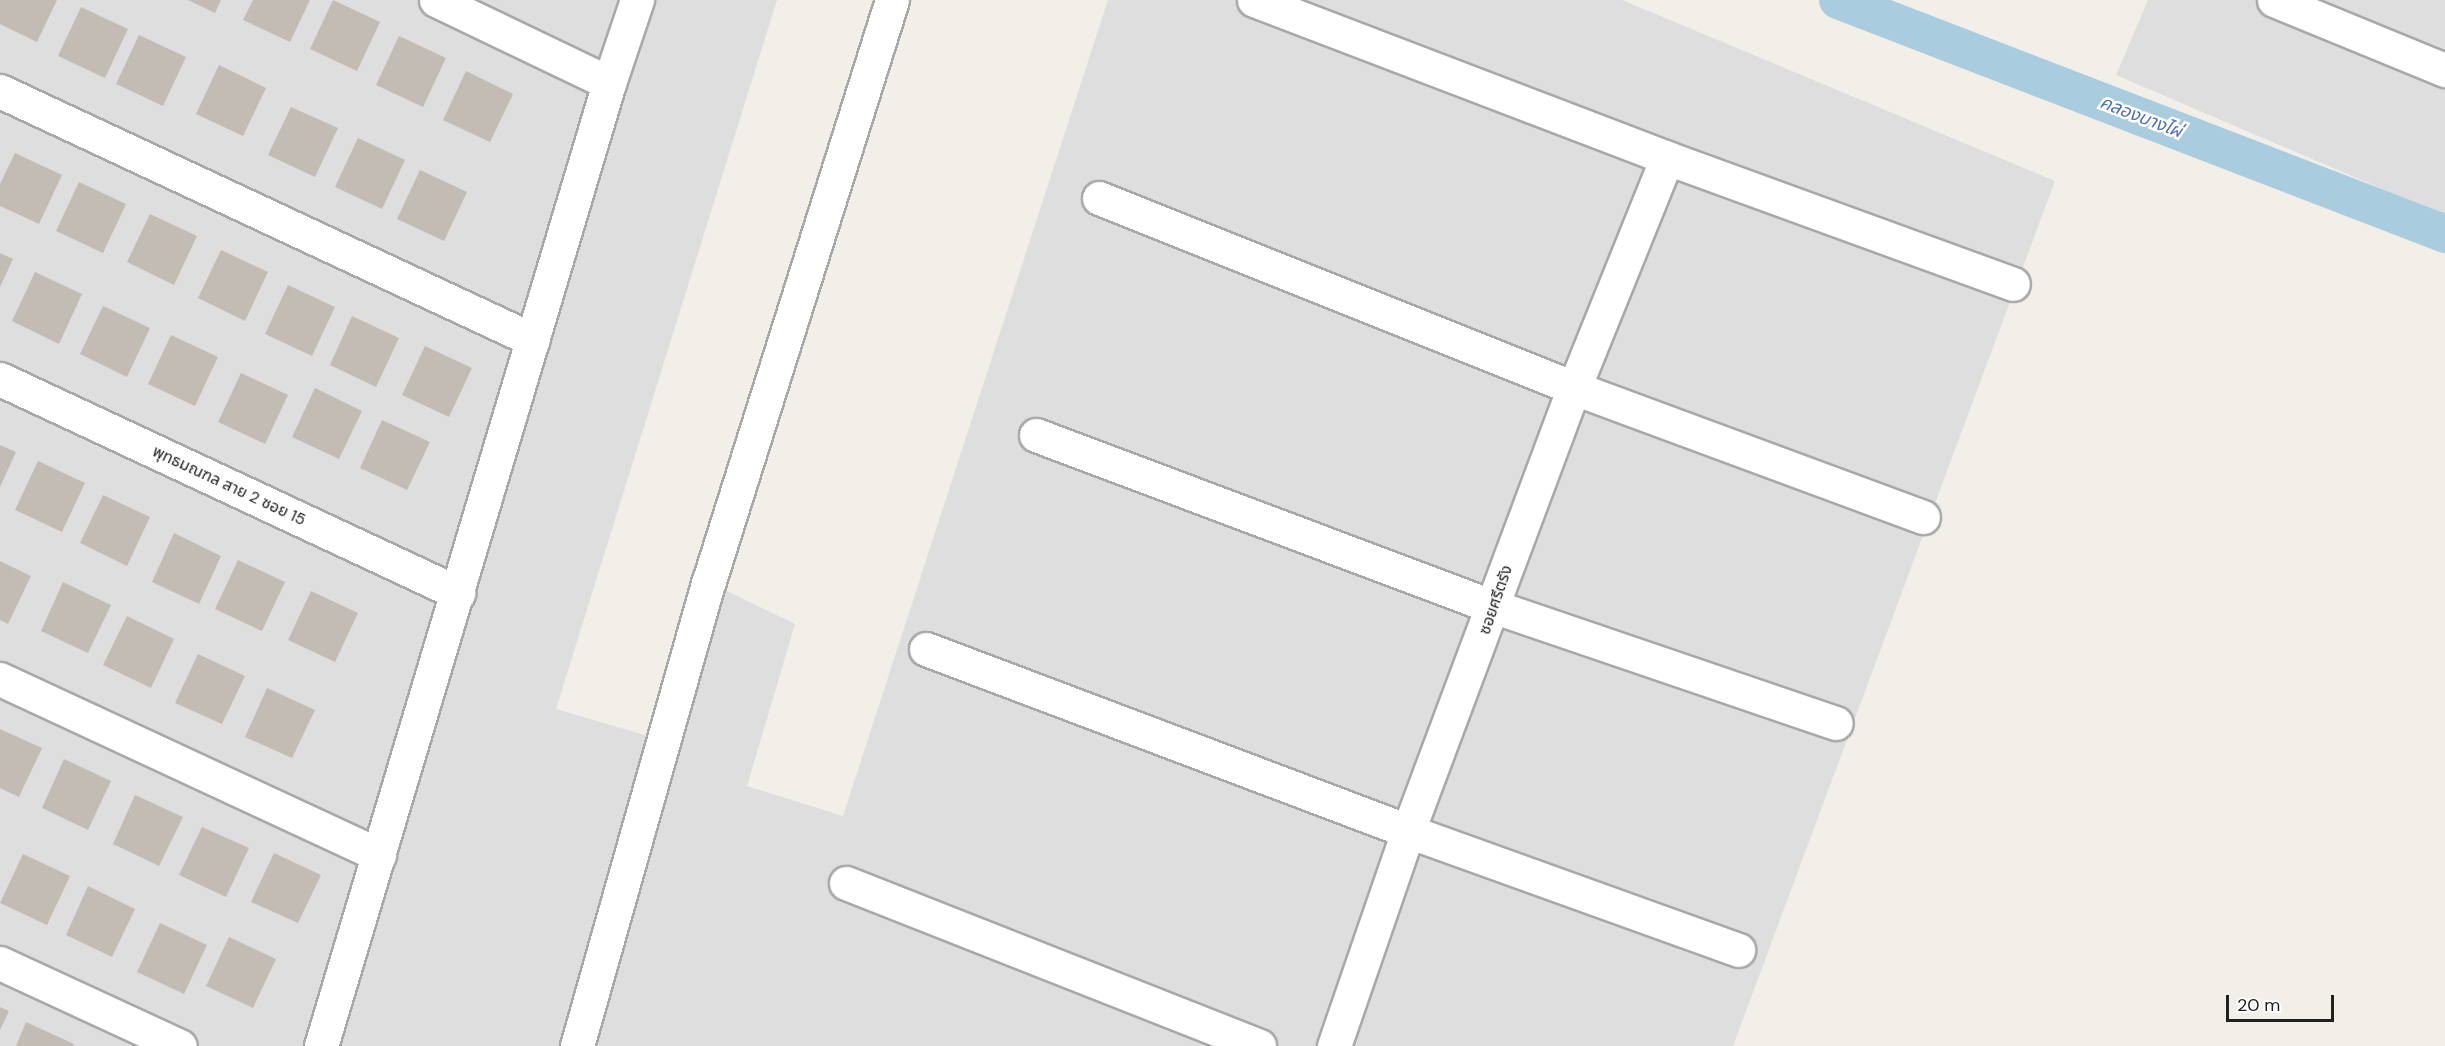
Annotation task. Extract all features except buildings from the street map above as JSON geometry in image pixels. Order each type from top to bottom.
[{"type":"street","points":[[436,0],[609,83]]},
{"type":"street","points":[[321,1046],[459,593],[609,83],[637,0]]},
{"type":"street","points":[[577,1046],[709,581],[892,0]]},
{"type":"street","points":[[1254,0],[1667,158],[2013,284]]},
{"type":"street","points":[[2274,0],[2445,70]]},
{"type":"street","points":[[0,91],[533,340]]},
{"type":"street","name":"ซอยศรีตรัง","points":[[1334,1046],[1408,831],[1492,606],[1574,388],[1667,158]]},
{"type":"street","points":[[1099,198],[1574,388],[1923,517]]},
{"type":"street","name":"พุทธมณฑล สาย 2 ซอย 15","points":[[0,379],[459,593]]},
{"type":"street","points":[[1036,435],[1492,606],[1836,723]]},
{"type":"street","points":[[926,649],[1408,831],[1738,950]]},
{"type":"street","points":[[0,679],[379,855]]},
{"type":"street","points":[[846,883],[1259,1046]]},
{"type":"street","points":[[0,963],[180,1046]]},
{"type":"shaded area","points":[[0,0],[777,0],[556,709],[675,744],[719,587],[795,624],[747,786],[843,816],[1108,0],[1622,0],[2055,181],[1733,1046],[0,1046]]},
{"type":"shaded area","points":[[2148,0],[2445,0],[2445,216],[2116,75]]},
{"type":"waterway","name":"คลองบางไผ่","points":[[1838,0],[2445,234]]}]
